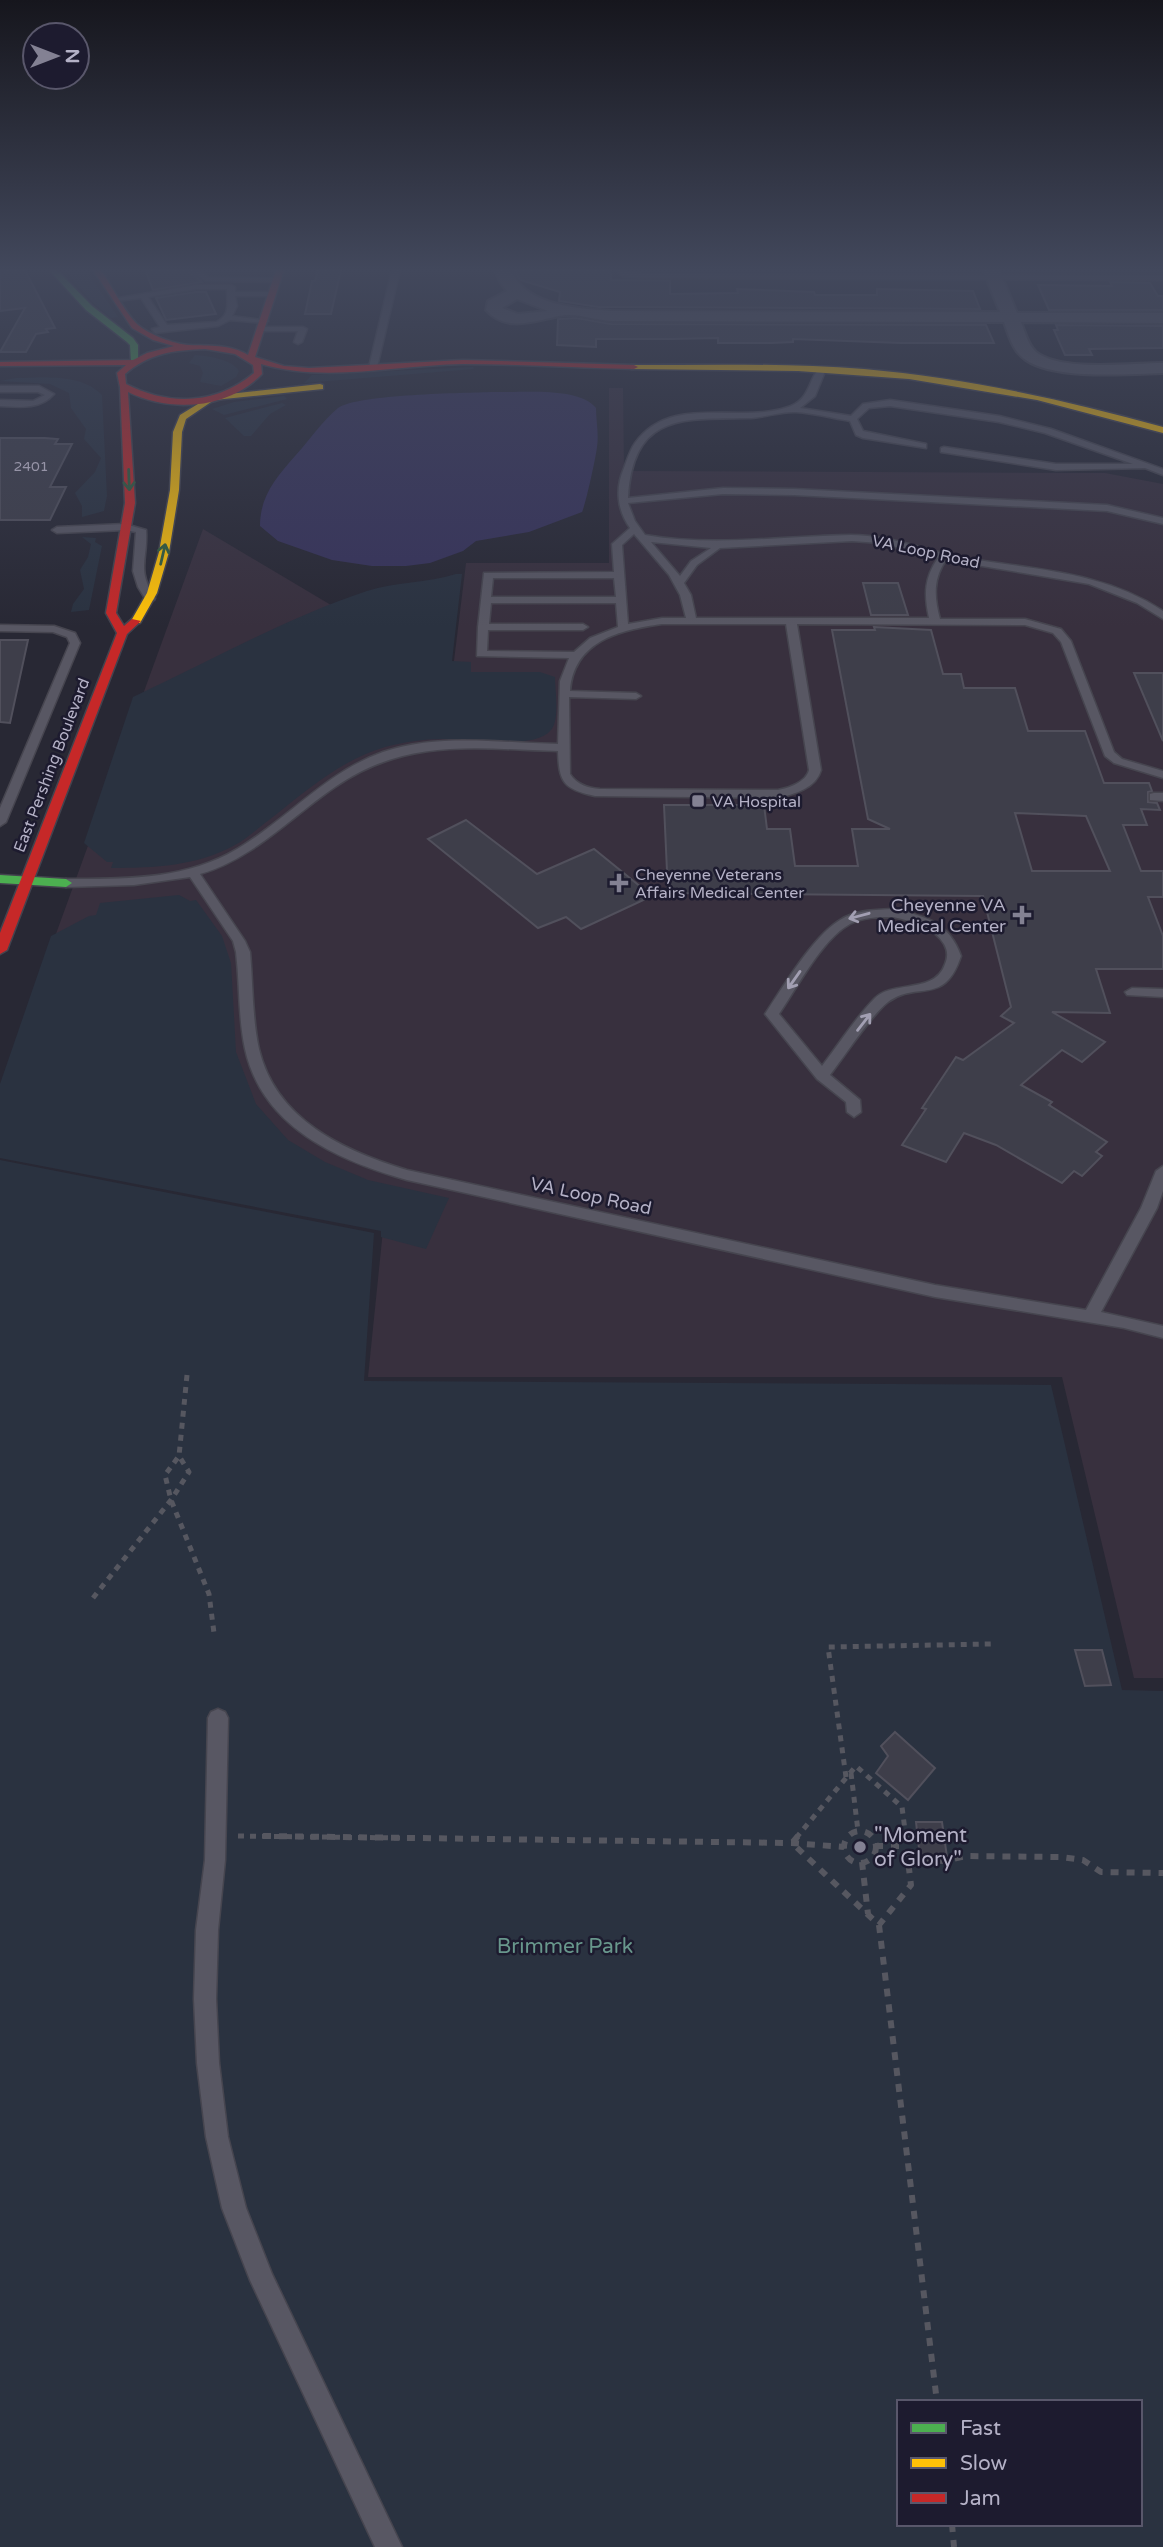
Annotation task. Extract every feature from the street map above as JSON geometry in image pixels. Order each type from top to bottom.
[{"type":"main road","points":[[122,633],[111,613],[130,503],[123,389]]},
{"type":"main road","name":"East Pershing Boulevard","points":[[128,389],[140,396],[165,401],[213,398],[242,389]]},
{"type":"main road","points":[[213,398],[302,389]]},
{"type":"main road","points":[[993,389],[1090,409],[1163,430]]},
{"type":"main road","name":"East Pershing Boulevard","points":[[0,950],[122,633],[146,611],[163,555],[173,502],[178,428],[184,416],[213,398]]},
{"type":"main road","points":[[1,880],[66,883]]},
{"type":"lane","points":[[0,401],[38,402],[50,394],[44,390],[27,389]]},
{"type":"lane","points":[[0,401],[29,398],[35,394],[31,389]]},
{"type":"lane","points":[[692,621],[691,603],[680,582],[637,533],[625,513],[622,501],[624,479],[641,440],[653,427],[681,418],[764,415],[793,409],[808,400],[815,389]]},
{"type":"lane","points":[[853,419],[866,406],[898,403],[1032,426],[1163,472]]},
{"type":"lane","points":[[793,409],[853,419]]},
{"type":"lane","points":[[853,419],[856,429],[866,436],[923,446]]},
{"type":"lane","points":[[944,450],[1056,467],[1107,469],[1148,466],[1163,460]]},
{"type":"lane","points":[[622,501],[723,491],[794,492],[1107,508],[1163,521]]},
{"type":"lane","points":[[57,530],[125,527],[141,530],[136,571],[139,583],[150,598]]},
{"type":"lane","points":[[623,628],[617,544],[637,533]]},
{"type":"lane","name":"VA Loop Road","points":[[637,533],[688,546],[722,547],[870,539],[904,544],[944,556],[1043,570],[1087,580],[1129,595],[1163,616]]},
{"type":"lane","name":"VA Loop Road","points":[[680,582],[699,558],[722,547]]},
{"type":"lane","points":[[935,621],[928,586],[934,568],[944,556]]},
{"type":"lane","points":[[578,655],[481,654],[488,575],[619,575]]},
{"type":"lane","points":[[486,600],[621,600]]},
{"type":"lane","points":[[791,621],[815,770],[813,777],[793,791],[778,794],[590,792],[567,780],[564,774],[568,671],[578,655],[596,640],[623,628],[662,621],[692,621],[791,621],[935,621],[1025,622],[1057,631],[1066,641],[1109,754],[1118,761],[1163,775]]},
{"type":"lane","points":[[483,627],[583,627]]},
{"type":"lane","points":[[0,628],[54,629],[71,635],[75,643],[0,822]]},
{"type":"lane","points":[[566,694],[636,696]]},
{"type":"lane","points":[[66,883],[134,882],[193,872],[241,852],[336,780],[355,768],[391,753],[437,747],[565,748]]},
{"type":"lane","name":"VA Loop Road","points":[[193,872],[239,941],[243,952],[252,1050],[257,1068],[279,1103],[296,1122],[339,1152],[407,1175],[935,1291],[1163,1332]]},
{"type":"lane","points":[[822,1076],[881,1000],[895,992],[923,989],[939,981],[950,971],[954,958],[951,945],[926,922],[887,912],[866,913],[848,918],[826,937],[772,1014],[822,1076],[853,1100],[854,1112]]},
{"type":"lane","points":[[1132,992],[1163,993]]},
{"type":"lane","points":[[1090,1317],[1149,1208],[1163,1171]]},
{"type":"lane","points":[[218,1718],[216,1835],[205,1999],[216,2137],[234,2208],[262,2280],[389,2547]]},
{"type":"path","points":[[187,1375],[179,1456],[165,1475],[171,1500],[209,1594],[214,1633]]},
{"type":"path","points":[[93,1598],[171,1500],[189,1472],[179,1456]]},
{"type":"path","points":[[858,1831],[828,1647],[991,1644]]},
{"type":"path","points":[[792,1843],[856,1766],[902,1807],[911,1885],[879,1925]]},
{"type":"path","points":[[858,1831],[868,1834],[875,1846],[872,1858],[862,1862],[852,1860],[844,1847],[846,1838],[858,1831]]},
{"type":"path","points":[[216,1835],[792,1843],[844,1847]]},
{"type":"path","points":[[792,1843],[879,1925],[937,2400]]},
{"type":"path","points":[[875,1846],[906,1846]]},
{"type":"path","points":[[907,1860],[944,1861],[966,1856],[1061,1857],[1083,1860],[1101,1872],[1163,1873]]},
{"type":"path","points":[[862,1862],[868,1914]]},
{"type":"path","points":[[952,2526],[954,2547]]},
{"type":"shaded area","name":"Cheyenne Veterans Affairs Medical Center","points":[[609,389],[623,389],[624,471],[1105,473],[1163,484],[1163,1678],[1134,1678],[1062,1377],[368,1377],[383,1230],[0,1088],[203,529],[452,677],[466,563],[609,563]]},
{"type":"shaded area","points":[[493,392],[577,396],[596,408],[597,447],[582,512],[529,532],[476,541],[463,551],[430,563],[406,566],[372,566],[332,560],[278,541],[260,526],[266,496],[276,480],[338,408],[349,403],[388,397]]},
{"type":"green space","points":[[60,389],[94,389],[102,395],[107,496],[104,511],[82,517],[82,506],[75,493],[95,472],[101,458],[84,439],[86,429],[71,408],[69,393]]},
{"type":"green space","points":[[284,396],[287,399],[224,415],[212,409],[234,402]]},
{"type":"green space","points":[[282,403],[286,405],[270,414],[251,436],[244,436],[225,418]]},
{"type":"green space","points":[[82,537],[96,538],[95,542],[102,546],[89,610],[71,612],[73,604],[84,589],[80,570],[88,557],[91,544]]},
{"type":"green space","points":[[462,574],[452,661],[471,662],[471,672],[540,672],[555,677],[554,725],[543,736],[516,742],[454,739],[406,742],[368,753],[324,778],[239,843],[190,862],[111,868],[113,862],[107,862],[84,843],[133,697],[278,627],[337,602],[378,588]]},
{"type":"green space","points":[[179,895],[190,901],[196,900],[222,936],[231,963],[236,1052],[256,1104],[288,1140],[325,1162],[368,1180],[449,1198],[426,1249],[381,1237],[381,1231],[0,1158],[0,1084],[51,936],[96,915],[100,903]]},
{"type":"green space","name":"Brimmer Park","points":[[0,1160],[374,1233],[364,1381],[1051,1385],[1122,1690],[1163,1691],[1163,2547],[0,2547]]},
{"type":"building","points":[[0,438],[58,439],[55,444],[72,444],[50,487],[66,487],[50,520],[0,520]]},
{"type":"building","points":[[863,583],[898,583],[908,615],[871,615]]},
{"type":"building","name":"Cheyenne VA Medical Center","points":[[874,627],[931,630],[943,674],[961,674],[964,688],[1015,688],[1028,731],[1085,731],[1104,783],[1149,783],[1152,791],[1148,792],[1148,802],[1157,803],[1160,810],[1141,809],[1147,825],[1123,825],[1141,871],[1163,871],[1163,897],[1148,897],[1163,936],[1163,969],[1096,969],[1110,1013],[1052,1012],[1105,1042],[1082,1062],[1062,1050],[1021,1085],[1052,1102],[1049,1105],[1107,1142],[1096,1152],[1102,1156],[1082,1176],[1074,1171],[1062,1183],[996,1145],[964,1133],[946,1162],[902,1145],[926,1109],[922,1108],[956,1057],[963,1060],[1014,1023],[1001,1016],[1011,1007],[983,896],[668,893],[664,805],[764,805],[767,829],[790,829],[795,866],[858,866],[852,829],[890,829],[868,819],[832,630],[875,630]],"holes":[[[1015,813],[1086,816],[1110,871],[1032,871]]]},
{"type":"building","points":[[0,640],[28,640],[10,723],[0,722]]},
{"type":"building","points":[[1134,673],[1163,673],[1163,741]]},
{"type":"building","points":[[466,820],[537,874],[594,849],[652,896],[581,929],[566,917],[538,928],[428,839]]},
{"type":"building","points":[[1075,1650],[1102,1650],[1111,1685],[1085,1686]]},
{"type":"building","points":[[895,1732],[935,1768],[908,1800],[876,1773],[888,1756],[881,1746]]},
{"type":"building","points":[[916,1822],[942,1822],[947,1857],[920,1857]]},
{"type":"traffic: fast","points":[[0,879],[66,883]]},
{"type":"traffic: slow","points":[[216,398],[302,389]]},
{"type":"traffic: slow","points":[[993,389],[1079,407],[1163,430]]},
{"type":"traffic: slow","points":[[136,621],[152,593],[164,552],[174,490],[178,426],[190,411],[211,399]]},
{"type":"traffic: jam","points":[[122,633],[111,613],[130,503],[124,389]]},
{"type":"traffic: jam","points":[[130,389],[155,399],[192,402],[211,399],[238,389]]},
{"type":"traffic: jam","points":[[0,950],[122,633],[136,621]]},
{"type":"place","name":"VA Hospital","points":[[698,801]]},
{"type":"place","name":"Cheyenne Veterans Affairs Medical Center","points":[[619,883]]},
{"type":"place","name":"Cheyenne VA Medical Center","points":[[1022,915]]},
{"type":"place","name":"\"Moment of Glory\"","points":[[860,1847]]}]
